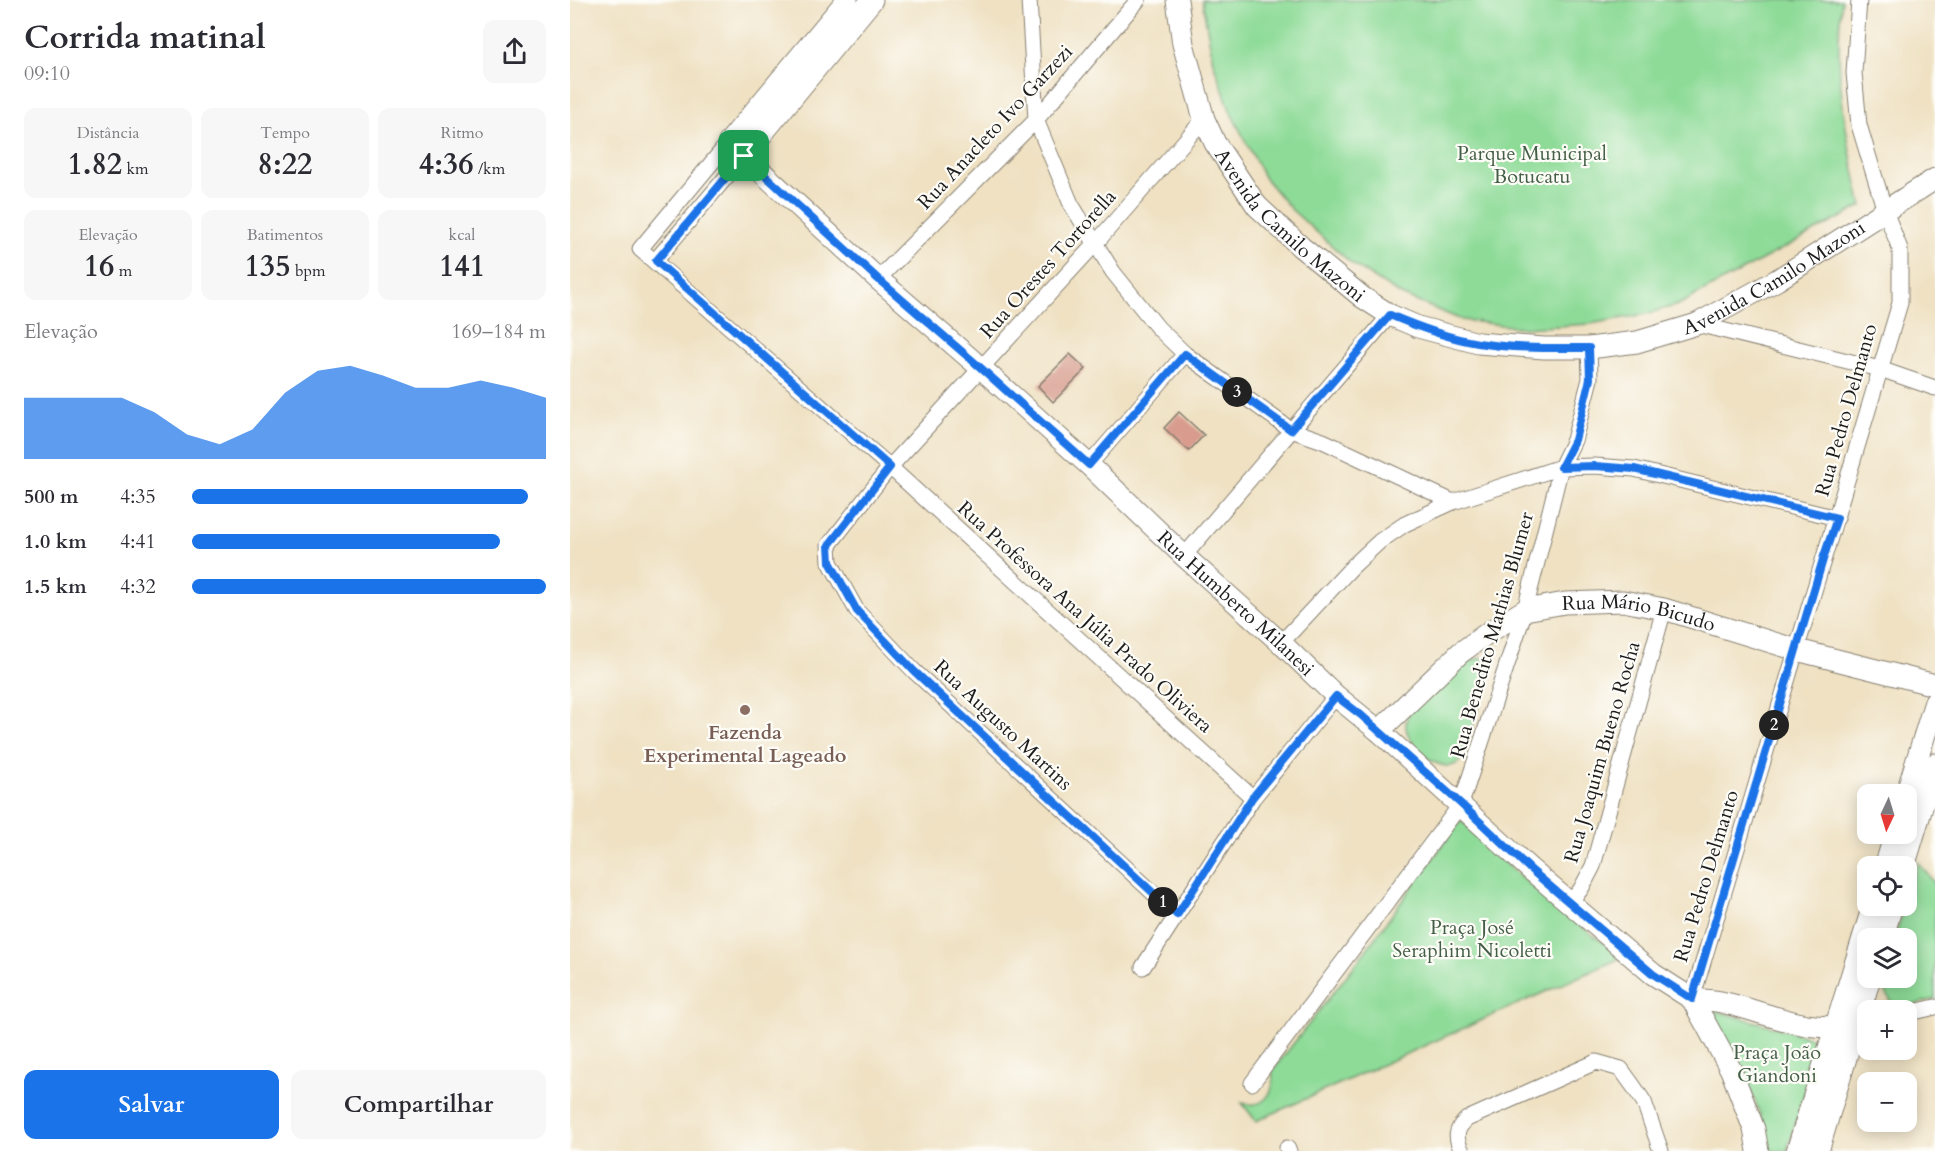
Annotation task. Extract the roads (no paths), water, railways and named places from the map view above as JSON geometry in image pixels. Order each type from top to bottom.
[{"type":"main road","points":[[736,149],[847,0]]},
{"type":"main road","points":[[736,149],[872,0]]},
{"type":"main road","name":"Avenida Camilo Mazoni","points":[[1177,0],[1183,44],[1204,120],[1215,143],[1257,206],[1301,247],[1362,297],[1390,315],[1418,327],[1478,343],[1544,348],[1589,348],[1637,342],[1697,324],[1777,280],[1935,179]]},
{"type":"main road","name":"Rua Humberto Milanesi","points":[[736,149],[878,279],[1089,465],[1336,696],[1461,804],[1530,869],[1653,974],[1692,999],[1740,1089],[1754,1129],[1758,1151]]},
{"type":"main road","name":"Rua Mário Bicudo","points":[[1379,731],[1460,653],[1525,610],[1565,603],[1623,601],[1664,609],[1797,650],[1935,685]]},
{"type":"main road","points":[[1909,784],[1935,702]]},
{"type":"main road","points":[[1907,856],[1935,764]]},
{"type":"main road","points":[[1797,1151],[1870,916]]},
{"type":"main road","points":[[1692,999],[1725,1002],[1786,1021],[1836,1028],[1857,1022]]},
{"type":"main road","points":[[1818,1151],[1857,1036]]},
{"type":"street","points":[[1029,0],[1036,120],[1071,204],[1113,272],[1158,328],[1185,354],[1291,430],[1323,441],[1453,502]]},
{"type":"street","name":"Rua Anacleto Ivo Garzezi","points":[[878,279],[1036,120],[1138,0]]},
{"type":"street","name":"Rua Pedro Delmanto","points":[[1692,999],[1900,303],[1900,249],[1885,211],[1859,124],[1854,73],[1859,0]]},
{"type":"street","name":"Rua Orestes Tortorella","points":[[829,545],[890,467],[1095,244],[1204,120]]},
{"type":"street","name":"Rua Professora Ana Júlia Prado Oliviera","points":[[736,149],[640,249],[890,467],[1252,798]]},
{"type":"street","points":[[656,261],[736,149]]},
{"type":"street","points":[[1184,556],[1390,315]]},
{"type":"street","points":[[1697,324],[1880,369],[1935,388]]},
{"type":"street","name":"Rua Benedito Mathias Blumer","points":[[1252,1083],[1461,804],[1525,610],[1561,467],[1575,440],[1590,379],[1589,348]]},
{"type":"street","points":[[1089,465],[1185,354]]},
{"type":"street","points":[[1281,643],[1353,566],[1380,541],[1406,524],[1453,502],[1561,467],[1595,466],[1634,469],[1837,518]]},
{"type":"street","name":"Rua Augusto Martins","points":[[829,545],[830,562],[857,611],[914,671],[1177,915]]},
{"type":"street","name":"Rua Joaquim Bueno Rocha","points":[[1570,902],[1581,889],[1593,866],[1664,609]]},
{"type":"street","points":[[1143,967],[1252,798],[1336,696]]},
{"type":"street","points":[[1917,1011],[1935,1007]]},
{"type":"street","points":[[1462,1151],[1456,1140],[1457,1131],[1467,1119],[1596,1062],[1621,1069],[1644,1102],[1661,1151]]},
{"type":"place","name":"Fazenda Experimental Lageado","points":[[745,710]]},
{"type":"park label","name":"Parque Municipal Botucatu","points":[[1532,164]]},
{"type":"park label","name":"Praça José Seraphim Nicoletti","points":[[1472,938]]},
{"type":"park label","name":"Praça João Giandoni","points":[[1777,1064]]}]
